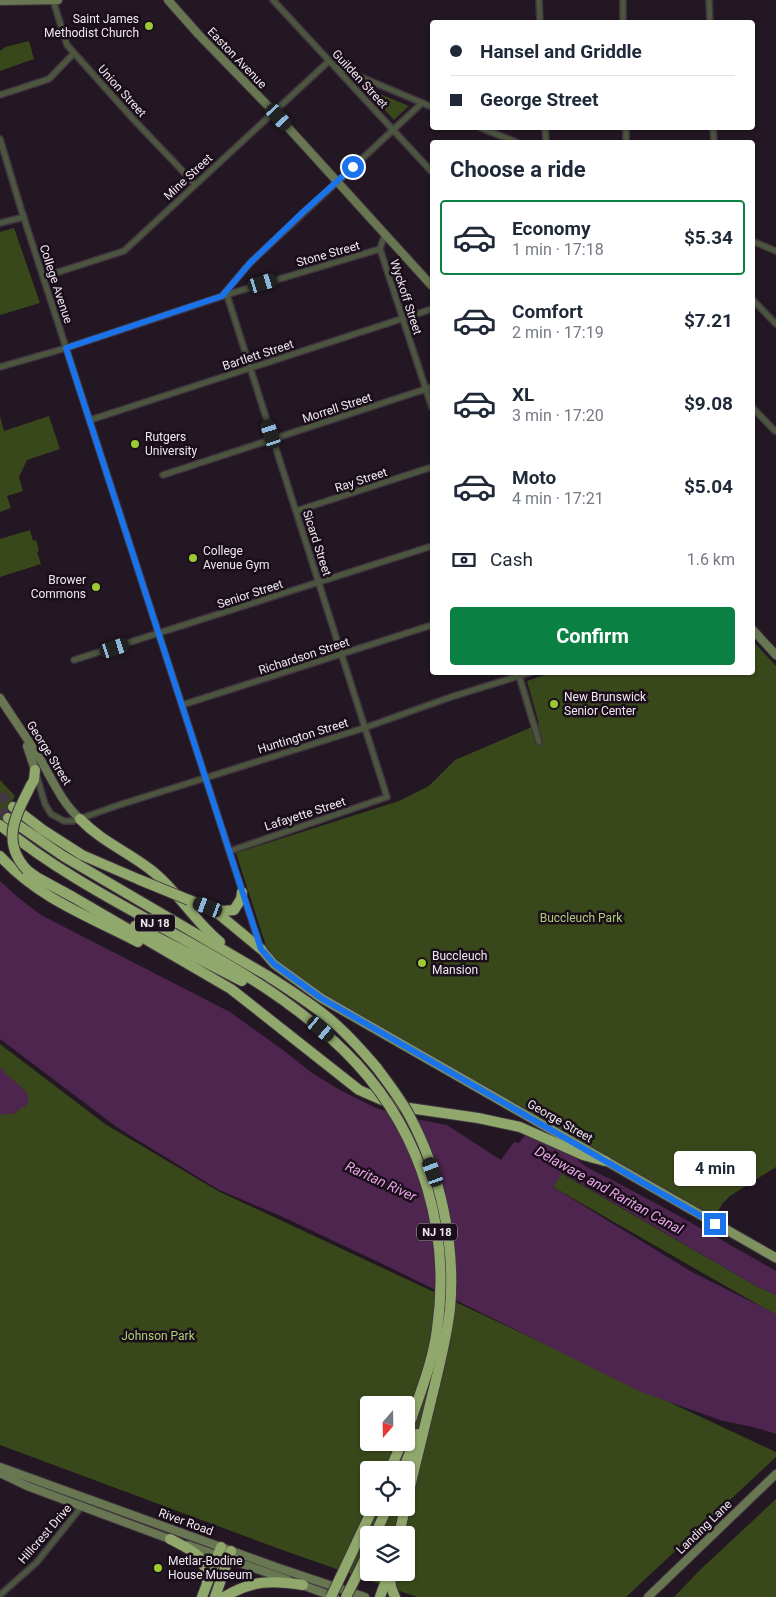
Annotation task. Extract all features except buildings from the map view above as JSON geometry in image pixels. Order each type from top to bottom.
[{"type":"highway","points":[[35,770],[34,780],[16,815],[12,834],[15,854],[27,870],[38,878],[231,989],[359,1090],[382,1100],[409,1108],[472,1117],[520,1127],[583,1155],[605,1162]]},
{"type":"highway","points":[[14,807],[43,830],[82,855],[189,900],[223,911],[234,910],[241,899],[242,892]]},
{"type":"highway","name":"NJ 18","points":[[8,818],[63,856],[242,960],[298,995],[346,1034],[377,1068],[408,1114],[422,1142],[433,1172],[449,1244],[451,1285],[447,1333],[422,1428]]},
{"type":"highway","points":[[80,819],[96,835],[152,870],[209,934],[242,960]]},
{"type":"highway","name":"NJ 18","points":[[0,825],[25,845],[63,870],[244,974],[278,996],[311,1020],[345,1050],[376,1084],[407,1134],[420,1164],[434,1214],[439,1248],[440,1307],[432,1355],[415,1408]]},
{"type":"highway","points":[[0,856],[26,881],[46,895],[231,989]]},
{"type":"highway","points":[[73,897],[164,940],[240,979],[311,1020]]},
{"type":"highway","points":[[208,907],[261,949]]},
{"type":"highway","points":[[407,1461],[422,1428]]},
{"type":"highway","points":[[415,1461],[422,1428]]},
{"type":"highway","points":[[331,1597],[368,1516]]},
{"type":"highway","points":[[170,1539],[198,1554],[205,1565],[208,1583]]},
{"type":"highway","points":[[202,1597],[219,1551]]},
{"type":"highway","points":[[214,1597],[229,1555]]},
{"type":"highway","points":[[346,1597],[360,1569]]},
{"type":"highway","points":[[224,1597],[252,1584],[277,1581],[303,1585]]},
{"type":"highway","points":[[380,1597],[386,1581]]},
{"type":"highway","points":[[391,1581],[395,1597]]},
{"type":"main road","name":"George Street","points":[[261,949],[274,964],[321,998],[776,1258]]},
{"type":"street","name":"Union Street","points":[[53,0],[67,45],[134,120],[195,184]]},
{"type":"street","points":[[0,1],[58,0]]},
{"type":"street","name":"Easton Avenue","points":[[168,0],[199,35],[274,112],[430,284]]},
{"type":"street","name":"Guilden Street","points":[[273,0],[430,170]]},
{"type":"street","points":[[539,0],[540,20]]},
{"type":"street","points":[[623,0],[623,20]]},
{"type":"street","points":[[709,0],[710,20]]},
{"type":"street","points":[[0,96],[48,79],[74,53]]},
{"type":"street","name":"Mine Street","points":[[43,277],[124,251],[329,61]]},
{"type":"street","points":[[334,66],[430,106]]},
{"type":"street","points":[[224,295],[250,263],[422,103]]},
{"type":"street","points":[[486,130],[511,140]]},
{"type":"street","points":[[503,137],[506,140]]},
{"type":"street","name":"College Avenue","points":[[0,138],[43,277],[261,949]]},
{"type":"street","points":[[0,223],[24,217]]},
{"type":"street","points":[[380,249],[385,234]]},
{"type":"street","points":[[755,242],[776,251]]},
{"type":"street","name":"Stone Street","points":[[0,368],[224,295],[380,249]]},
{"type":"street","name":"Wyckoff Street","points":[[380,249],[430,402]]},
{"type":"street","name":"Sicard Street","points":[[224,295],[296,511],[386,797]]},
{"type":"street","points":[[755,302],[776,324]]},
{"type":"street","name":"Bartlett Street","points":[[90,420],[430,310]]},
{"type":"street","name":"Morrell Street","points":[[163,475],[430,388]]},
{"type":"street","points":[[755,410],[775,431]]},
{"type":"street","name":"Ray Street","points":[[296,511],[430,468]]},
{"type":"street","name":"Senior Street","points":[[74,660],[430,547]]},
{"type":"street","name":"Richardson Street","points":[[182,705],[430,626]]},
{"type":"street","points":[[755,632],[775,653]]},
{"type":"street","points":[[518,675],[539,742]]},
{"type":"street","name":"Huntington Street","points":[[80,819],[364,728],[518,675]]},
{"type":"street","name":"George Street","points":[[0,698],[36,753],[67,806],[80,819]]},
{"type":"street","points":[[22,732],[32,758],[45,804],[51,814],[68,822],[80,819]]},
{"type":"street","name":"Lafayette Street","points":[[230,850],[386,797]]},
{"type":"street","name":"River Road","points":[[0,1467],[336,1597]]},
{"type":"street","name":"River Road","points":[[0,1473],[27,1486],[170,1539],[219,1551]]},
{"type":"street","name":"Landing Lane","points":[[648,1597],[776,1474]]},
{"type":"street","name":"Hillcrest Drive","points":[[0,1594],[37,1562],[82,1506]]},
{"type":"street","name":"River Road","points":[[229,1555],[365,1597]]},
{"type":"green space","points":[[29,41],[34,59],[0,71],[0,51],[5,47]]},
{"type":"green space","points":[[365,88],[409,106],[394,120]]},
{"type":"green space","points":[[14,228],[40,303],[0,315],[0,232]]},
{"type":"green space","points":[[0,416],[4,431],[49,416],[60,449],[27,460],[19,477],[23,491],[7,496],[11,508],[0,512]]},
{"type":"green space","points":[[30,530],[33,541],[36,540],[41,564],[0,577],[0,539]]},
{"type":"green space","name":"Buccleuch Park","points":[[755,643],[776,666],[776,1167],[730,1196],[722,1204],[714,1219],[320,993],[277,960],[266,946],[236,853],[399,801],[429,786],[455,760],[539,724],[527,681],[544,675],[755,675]]},
{"type":"green space","points":[[0,780],[15,796],[2,822],[0,819]]},
{"type":"green space","name":"Johnson Park","points":[[0,1044],[105,1124],[218,1191],[776,1452],[776,1457],[626,1597],[417,1597],[371,1581],[415,1581],[415,1526],[360,1526],[360,1577],[0,1445]]},
{"type":"green space","points":[[561,1173],[758,1287],[776,1295],[776,1315],[553,1187]]},
{"type":"green space","points":[[776,1499],[776,1597],[674,1597],[700,1570]]},
{"type":"water","points":[[0,881],[41,915],[230,1012],[312,1073],[340,1090],[376,1108],[400,1116],[447,1125],[501,1160],[514,1142],[519,1143],[526,1134],[575,1156],[592,1170],[776,1271],[776,1295],[758,1287],[562,1173],[553,1187],[692,1272],[776,1314],[776,1434],[723,1421],[641,1392],[391,1268],[283,1217],[219,1190],[118,1128],[0,1039]]},
{"type":"water","points":[[0,1067],[28,1095],[28,1103],[25,1108],[23,1106],[13,1115],[11,1113],[0,1115]]},
{"type":"tunnel","points":[[0,794],[13,807]]},
{"type":"tunnel","points":[[0,810],[8,818]]},
{"type":"place","name":"Saint James Methodist Church","points":[[149,26]]},
{"type":"place","name":"Rutgers University","points":[[135,444]]},
{"type":"place","name":"College Avenue Gym","points":[[193,558]]},
{"type":"place","name":"Brower Commons","points":[[96,587]]},
{"type":"place","name":"New Brunswick Senior Center","points":[[554,704]]},
{"type":"place","name":"Buccleuch Mansion","points":[[422,963]]},
{"type":"place","name":"Metlar-Bodine House Museum","points":[[158,1568]]},
{"type":"route","points":[[353,167],[250,263],[222,296],[66,348],[261,949],[274,964],[321,998],[715,1224]]},
{"type":"water label","name":"Raritan River","points":[[381,1181]]},
{"type":"water label","name":"Delaware and Raritan Canal","points":[[609,1190]]}]
